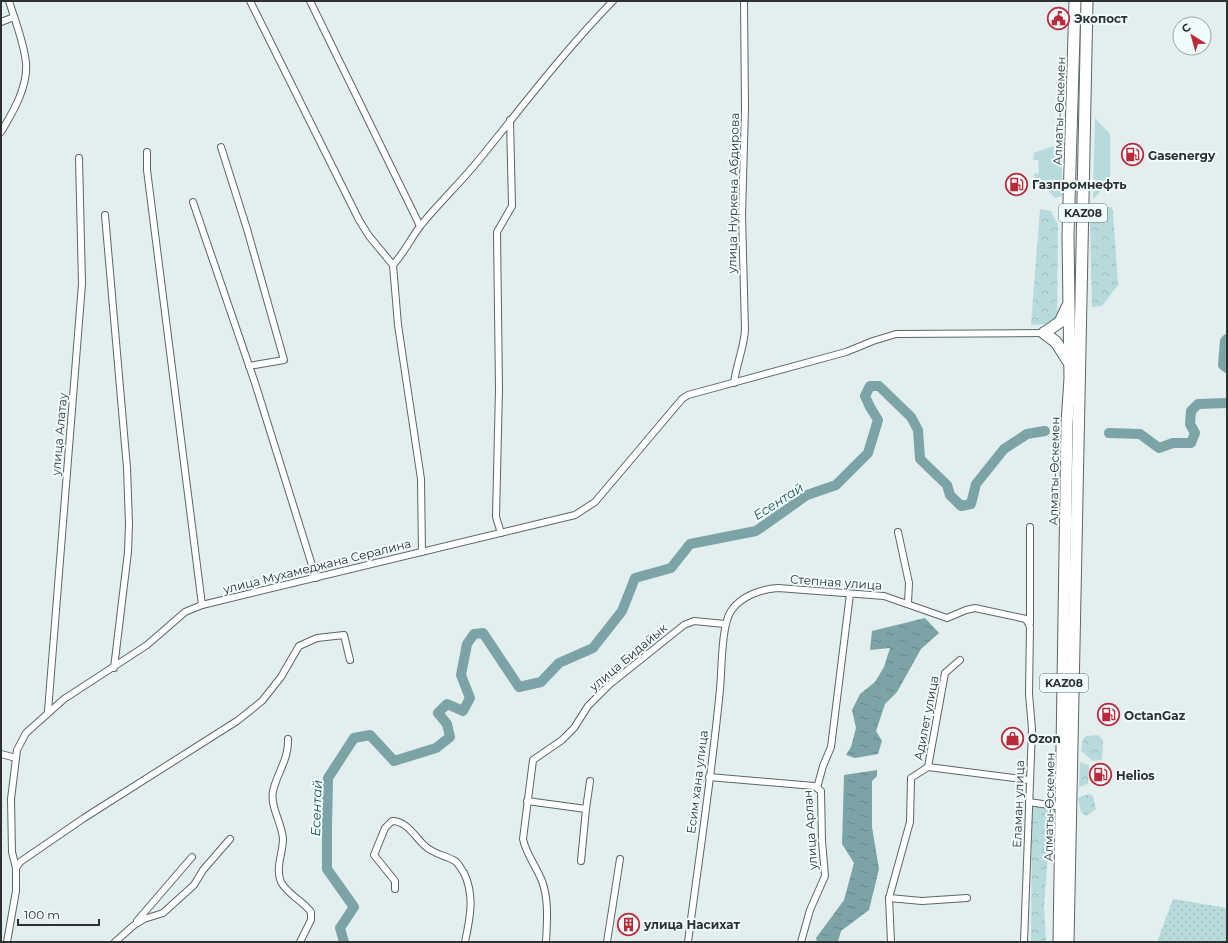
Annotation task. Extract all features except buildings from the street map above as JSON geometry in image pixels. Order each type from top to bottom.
[{"type":"highway","name":"Алматы-Өскемен","points":[[1059,942],[1069,364],[1068,235],[1075,1]]},
{"type":"highway","name":"Алматы-Өскемен","points":[[1068,942],[1087,1]]},
{"type":"highway","points":[[1068,300],[1060,322],[1044,333],[1056,342],[1069,364]]},
{"type":"street","points":[[1,132],[13,111],[22,89],[26,65],[23,46],[9,1]]},
{"type":"street","points":[[250,1],[359,220],[369,236],[393,265],[398,325],[421,480],[422,552]]},
{"type":"street","points":[[310,1],[420,226]]},
{"type":"street","points":[[393,265],[400,257],[420,226],[477,162],[586,29],[613,1]]},
{"type":"street","name":"улица Нуркена Абдирова","points":[[734,383],[744,337],[742,215],[745,108],[744,1]]},
{"type":"street","points":[[1,22],[14,17]]},
{"type":"street","points":[[500,533],[496,517],[499,389],[497,232],[512,206],[510,120]]},
{"type":"street","points":[[221,147],[247,229],[284,360],[249,366]]},
{"type":"street","points":[[147,152],[147,170],[202,605]]},
{"type":"street","name":"улица Алатау","points":[[48,711],[82,284],[79,158]]},
{"type":"street","points":[[193,202],[249,366],[316,578]]},
{"type":"street","points":[[105,215],[127,468],[129,524],[128,552],[114,668]]},
{"type":"street","name":"улица Мухамеджана Сералина","points":[[8,942],[16,891],[16,868],[12,852],[11,799],[17,750],[26,733],[48,711],[147,645],[186,612],[202,605],[575,516],[589,508],[682,399],[688,395],[846,352],[873,341],[896,334],[1044,333]]},
{"type":"street","points":[[1030,528],[1030,627]]},
{"type":"street","points":[[898,532],[909,583],[908,603]]},
{"type":"street","name":"Степная улица","points":[[725,624],[730,611],[738,604],[749,596],[767,589],[884,596],[908,603],[947,618],[974,608],[1026,619]]},
{"type":"street","name":"улица Арлан","points":[[800,942],[810,910],[825,876],[822,841],[821,791],[817,788],[822,766],[831,747],[850,594]]},
{"type":"street","name":"Еламан улица","points":[[1024,942],[1032,729],[1029,694],[1030,627],[1026,619]]},
{"type":"street","name":"улица Бидайык","points":[[546,942],[548,913],[542,882],[525,847],[523,839],[533,760],[562,740],[574,728],[588,706],[609,685],[684,625],[694,621],[725,624]]},
{"type":"street","name":"Есим хана улица","points":[[688,942],[720,689],[725,624]]},
{"type":"street","points":[[16,868],[20,862],[84,818],[237,721],[262,701],[270,692],[299,646],[317,638],[344,635],[350,660]]},
{"type":"street","name":"Адилет улица","points":[[891,942],[889,898],[910,822],[910,778],[928,767],[945,674],[960,660]]},
{"type":"street","points":[[288,739],[289,748],[272,799],[283,839],[278,871],[281,882],[311,912],[311,920],[300,942]]},
{"type":"street","points":[[1,754],[16,758]]},
{"type":"street","points":[[928,767],[1029,780]]},
{"type":"street","points":[[709,777],[763,783],[814,786],[817,788]]},
{"type":"street","points":[[581,862],[590,781]]},
{"type":"street","points":[[527,802],[586,809]]},
{"type":"street","points":[[1029,802],[1062,807]]},
{"type":"street","points":[[395,889],[395,881],[374,855],[385,828],[392,821],[403,824],[429,850],[451,859],[460,866],[468,882],[471,897],[471,915],[465,942]]},
{"type":"street","points":[[133,926],[144,919],[163,913],[189,890],[194,885],[203,870],[230,839]]},
{"type":"street","points":[[115,942],[133,926],[192,857]]},
{"type":"street","points":[[607,942],[620,859]]},
{"type":"street","points":[[889,898],[922,901],[967,898]]},
{"type":"green space","points":[[1095,118],[1110,134],[1110,182],[1093,199]]},
{"type":"green space","points":[[1062,143],[1062,196],[1055,198],[1034,176],[1034,174],[1039,173],[1038,160],[1033,160],[1034,153]]},
{"type":"green space","points":[[1112,207],[1118,285],[1102,306],[1092,307],[1090,220],[1097,208]]},
{"type":"green space","points":[[1040,209],[1051,211],[1058,225],[1057,318],[1050,324],[1031,325]]},
{"type":"green space","points":[[1098,735],[1103,740],[1102,760],[1093,761],[1081,751],[1083,739],[1086,736]]},
{"type":"green space","points":[[1080,762],[1089,765],[1088,784],[1079,787]]},
{"type":"green space","points":[[1089,794],[1093,796],[1096,809],[1086,816],[1081,812],[1078,798]]},
{"type":"green space","points":[[1057,804],[1047,866],[1044,907],[1046,942],[1031,942],[1032,807]]},
{"type":"green space","points":[[1173,899],[1227,908],[1227,942],[1157,942]]},
{"type":"water","points":[[925,618],[939,633],[921,649],[897,692],[885,704],[876,731],[882,741],[878,754],[855,758],[846,755],[851,747],[856,728],[852,710],[860,694],[875,682],[884,667],[890,648],[870,650],[872,631]]},
{"type":"water","points":[[877,770],[877,776],[872,781],[872,827],[879,869],[869,910],[841,931],[838,942],[817,942],[816,938],[844,900],[854,863],[842,844],[844,775]]},
{"type":"waterway","name":"Есентай","points":[[1227,339],[1225,341],[1223,365],[1227,368]]},
{"type":"waterway","name":"Есентай","points":[[344,942],[340,928],[354,907],[327,869],[328,778],[354,738],[370,735],[394,761],[436,748],[450,737],[447,724],[438,713],[447,704],[463,711],[470,698],[461,675],[467,644],[474,634],[483,633],[519,687],[541,682],[559,663],[593,648],[622,611],[635,578],[671,568],[690,544],[756,531],[807,495],[836,485],[868,453],[878,420],[865,396],[870,386],[879,386],[911,417],[918,430],[920,459],[947,485],[950,495],[961,506],[971,504],[976,484],[1004,449],[1027,434],[1045,431]]},
{"type":"waterway","name":"Есентай","points":[[1109,433],[1140,434],[1159,448],[1173,443],[1191,443],[1195,433],[1190,424],[1191,411],[1198,404],[1227,403]]},
{"type":"place","name":"Экопост","points":[[1059,18]]},
{"type":"place","name":"Gasenergy","points":[[1132,155]]},
{"type":"place","name":"Газпромнефть","points":[[1016,184]]},
{"type":"place","name":"OctanGaz","points":[[1108,715]]},
{"type":"place","name":"Ozon","points":[[1012,738]]},
{"type":"place","name":"Helios","points":[[1101,775]]},
{"type":"place","name":"улица Насихат","points":[[629,924]]}]
